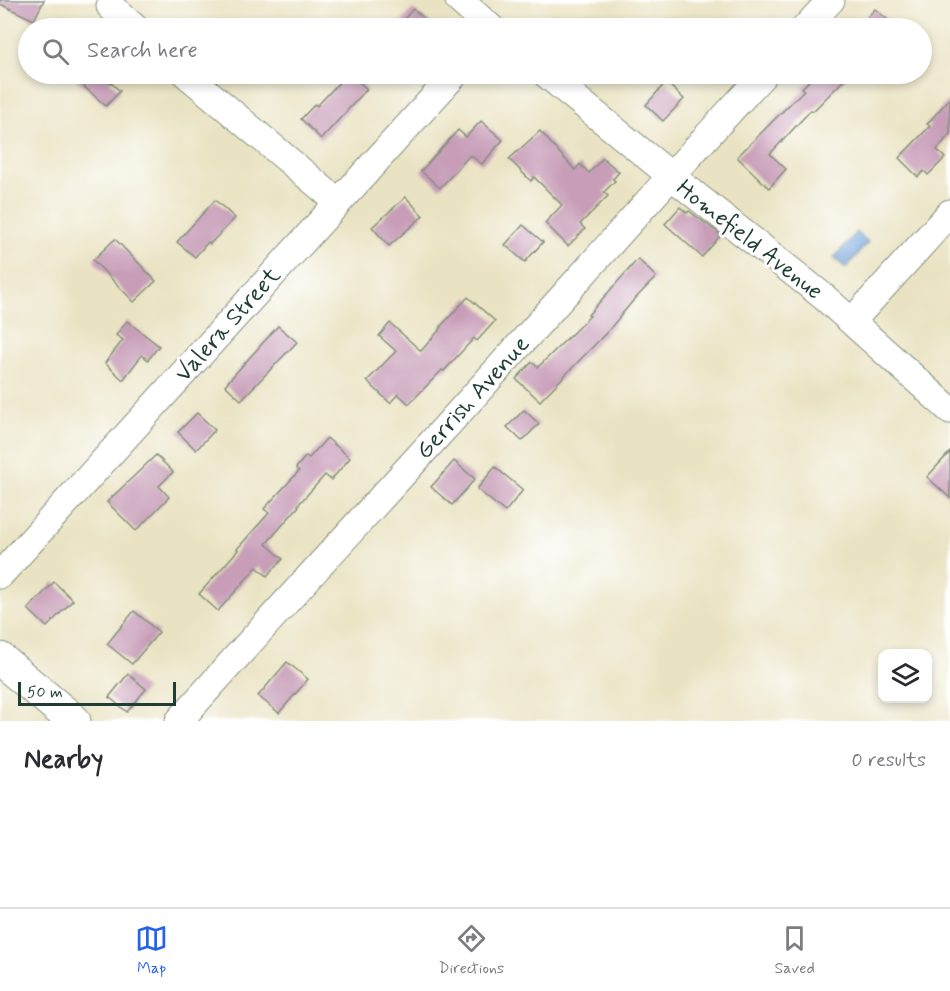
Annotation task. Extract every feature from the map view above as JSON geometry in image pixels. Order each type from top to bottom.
[{"type":"main road","points":[[0,659],[74,721]]},
{"type":"street","points":[[459,0],[480,18]]},
{"type":"street","points":[[814,18],[831,0]]},
{"type":"street","points":[[110,6],[124,18]]},
{"type":"street","points":[[198,84],[338,202]]},
{"type":"street","name":"Valera Street","points":[[0,575],[445,84]]},
{"type":"street","name":"Homefield Avenue","points":[[558,84],[824,297],[950,410]]},
{"type":"street","name":"Gerrish Avenue","points":[[179,721],[670,175],[755,84]]},
{"type":"street","points":[[852,321],[950,213]]},
{"type":"water","points":[[857,232],[868,242],[846,268],[834,258]]},
{"type":"building","points":[[0,0],[44,0],[35,18],[30,18],[0,4]]},
{"type":"building","points":[[413,9],[424,18],[405,18]]},
{"type":"building","points":[[875,9],[885,18],[866,18]]},
{"type":"building","points":[[81,84],[112,84],[120,91],[106,106]]},
{"type":"building","points":[[338,84],[361,84],[367,89],[321,139],[301,119],[315,104],[317,106]]},
{"type":"building","points":[[664,84],[668,84],[684,99],[663,121],[646,105]]},
{"type":"building","points":[[806,84],[840,84],[813,111],[811,110],[770,154],[786,169],[769,188],[737,157],[804,90],[802,88]]},
{"type":"building","points":[[950,98],[950,134],[937,150],[945,158],[928,175],[924,171],[918,177],[899,158],[930,126],[927,124]]},
{"type":"building","points":[[481,121],[503,140],[482,164],[470,155],[440,188],[421,171],[458,130],[466,137]]},
{"type":"building","points":[[540,131],[575,170],[580,164],[589,173],[603,158],[619,172],[613,179],[615,181],[604,192],[608,196],[580,224],[585,229],[568,246],[545,223],[562,205],[534,177],[531,181],[509,159]]},
{"type":"building","points":[[406,197],[423,216],[389,246],[372,227]]},
{"type":"building","points":[[215,200],[235,218],[195,257],[177,242]]},
{"type":"building","points":[[680,207],[721,235],[702,257],[665,224]]},
{"type":"building","points":[[523,225],[543,242],[525,262],[505,245]]},
{"type":"building","points":[[115,239],[156,281],[134,302],[93,260]]},
{"type":"building","points":[[638,259],[656,277],[608,331],[540,401],[516,379],[532,362],[538,367],[590,316],[588,315]]},
{"type":"building","points":[[468,297],[495,321],[477,341],[474,338],[409,404],[398,394],[390,403],[367,381],[396,351],[379,336],[390,323],[421,351]]},
{"type":"building","points":[[127,321],[159,346],[148,360],[142,355],[123,380],[105,363],[123,340],[116,335]]},
{"type":"building","points":[[278,326],[297,342],[241,400],[225,385]]},
{"type":"building","points":[[524,410],[539,424],[522,441],[507,427]]},
{"type":"building","points":[[197,413],[215,430],[196,450],[178,432]]},
{"type":"building","points":[[327,438],[350,458],[331,480],[325,475],[266,544],[283,559],[267,576],[257,567],[218,611],[199,594],[269,513],[264,509],[299,471],[296,468],[306,456],[309,458]]},
{"type":"building","points":[[950,452],[950,498],[927,477]]},
{"type":"building","points":[[156,455],[173,472],[159,486],[169,497],[136,531],[107,502]]},
{"type":"building","points":[[454,461],[475,479],[452,505],[431,487]]},
{"type":"building","points":[[495,467],[523,490],[505,512],[477,489]]},
{"type":"building","points":[[54,582],[73,600],[47,627],[28,609]]},
{"type":"building","points":[[134,611],[159,632],[132,664],[107,644]]},
{"type":"building","points":[[287,662],[308,679],[279,713],[258,696]]},
{"type":"building","points":[[128,674],[146,689],[127,712],[109,697]]}]
